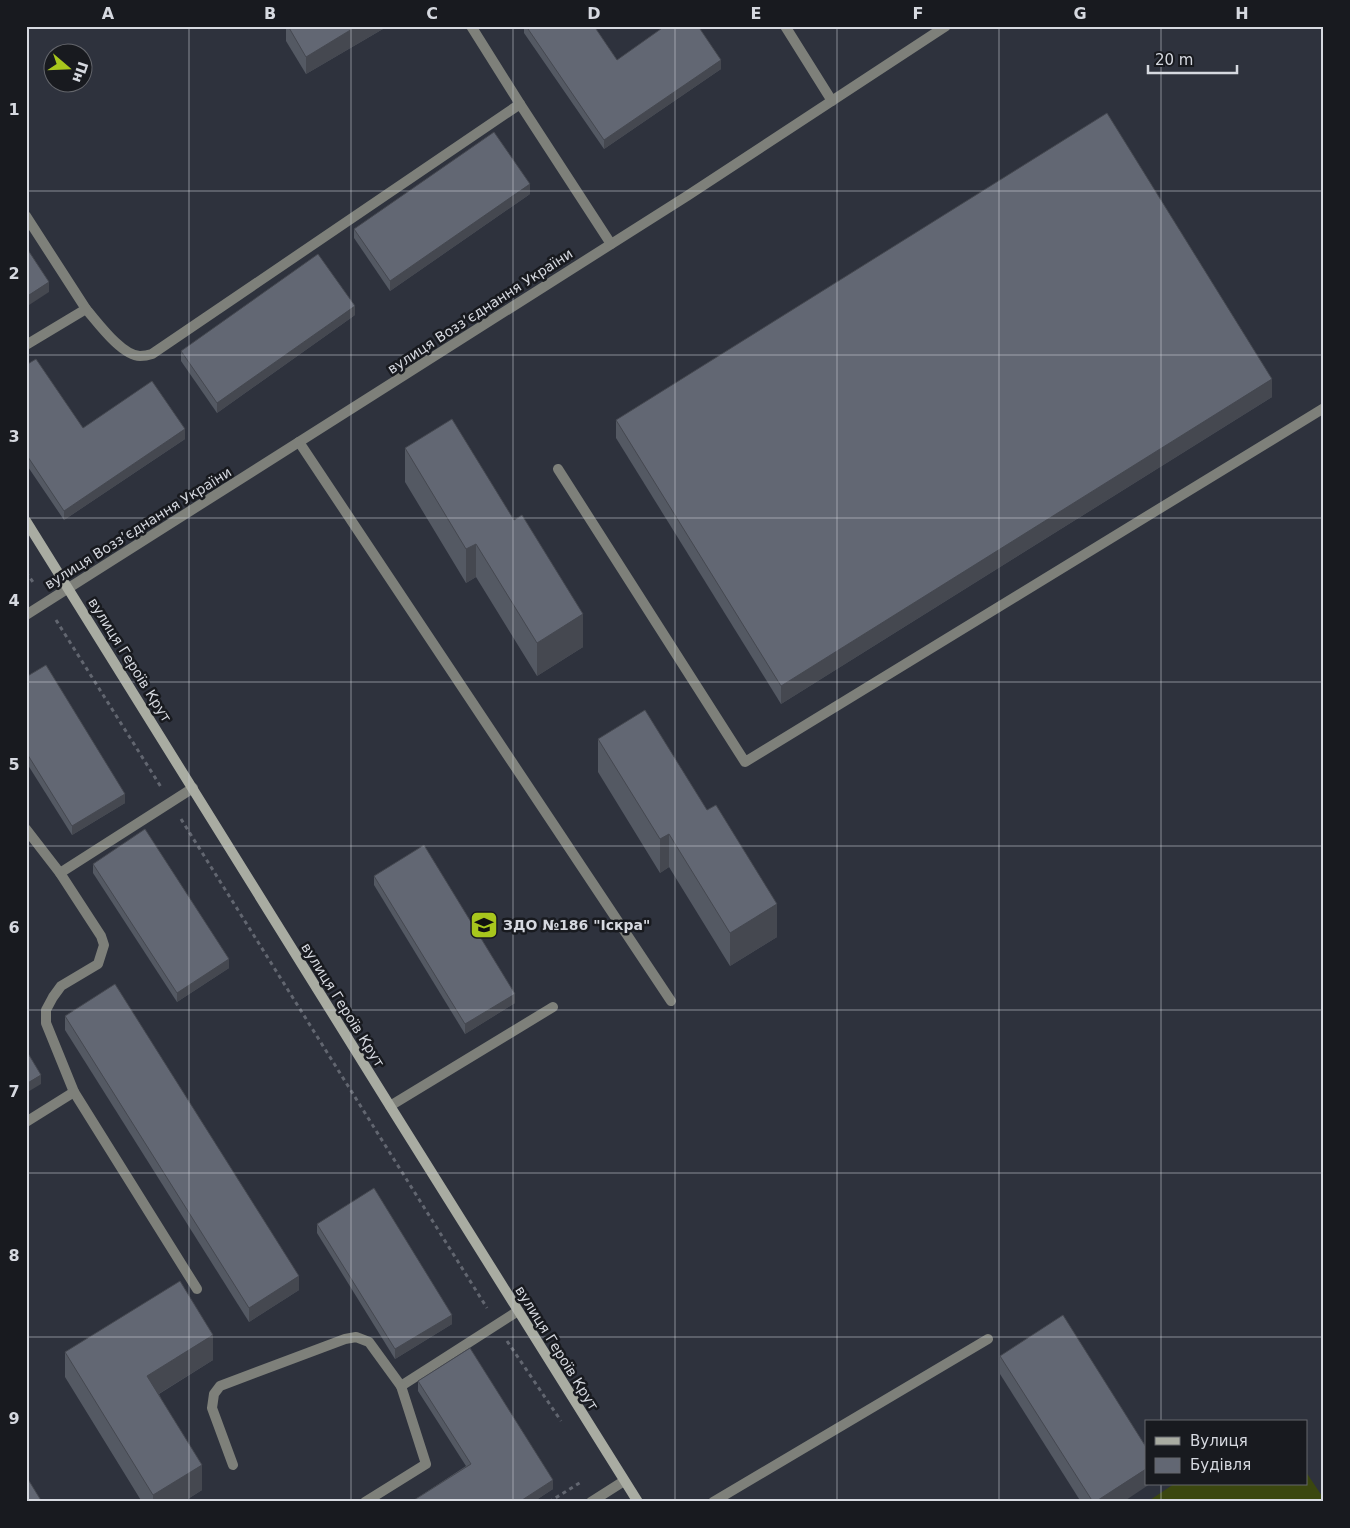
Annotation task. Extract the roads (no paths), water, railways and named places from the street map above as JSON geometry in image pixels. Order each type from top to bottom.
[{"type":"street","points":[[471,26],[611,244]]},
{"type":"street","points":[[785,26],[832,101]]},
{"type":"street","name":"вулиця Воззʼєднання України","points":[[26,615],[70,589],[611,244],[946,26]]},
{"type":"street","points":[[26,216],[86,310],[118,345],[128,352],[139,356],[152,354],[520,104]]},
{"type":"street","points":[[26,345],[86,310]]},
{"type":"street","points":[[558,469],[745,762],[1324,408]]},
{"type":"street","points":[[299,442],[671,1001]]},
{"type":"street","name":"вулиця Героїв Крут","points":[[26,521],[638,1502]]},
{"type":"street","points":[[60,872],[194,788]]},
{"type":"street","points":[[26,828],[60,872],[101,936],[104,945],[103,954],[98,964],[61,986],[46,1010],[46,1023],[74,1092],[197,1289]]},
{"type":"street","points":[[390,1106],[553,1007]]},
{"type":"street","points":[[26,1122],[74,1092]]},
{"type":"street","points":[[401,1386],[518,1311]]},
{"type":"street","points":[[233,1465],[212,1408],[214,1394],[220,1386],[345,1339],[356,1338],[369,1342],[401,1386],[426,1464],[365,1502]]},
{"type":"street","points":[[713,1502],[988,1339]]},
{"type":"street","points":[[591,1502],[624,1481]]},
{"type":"place","name":"ЗДО №186 \"Іскра\"","points":[[484,925]]}]
